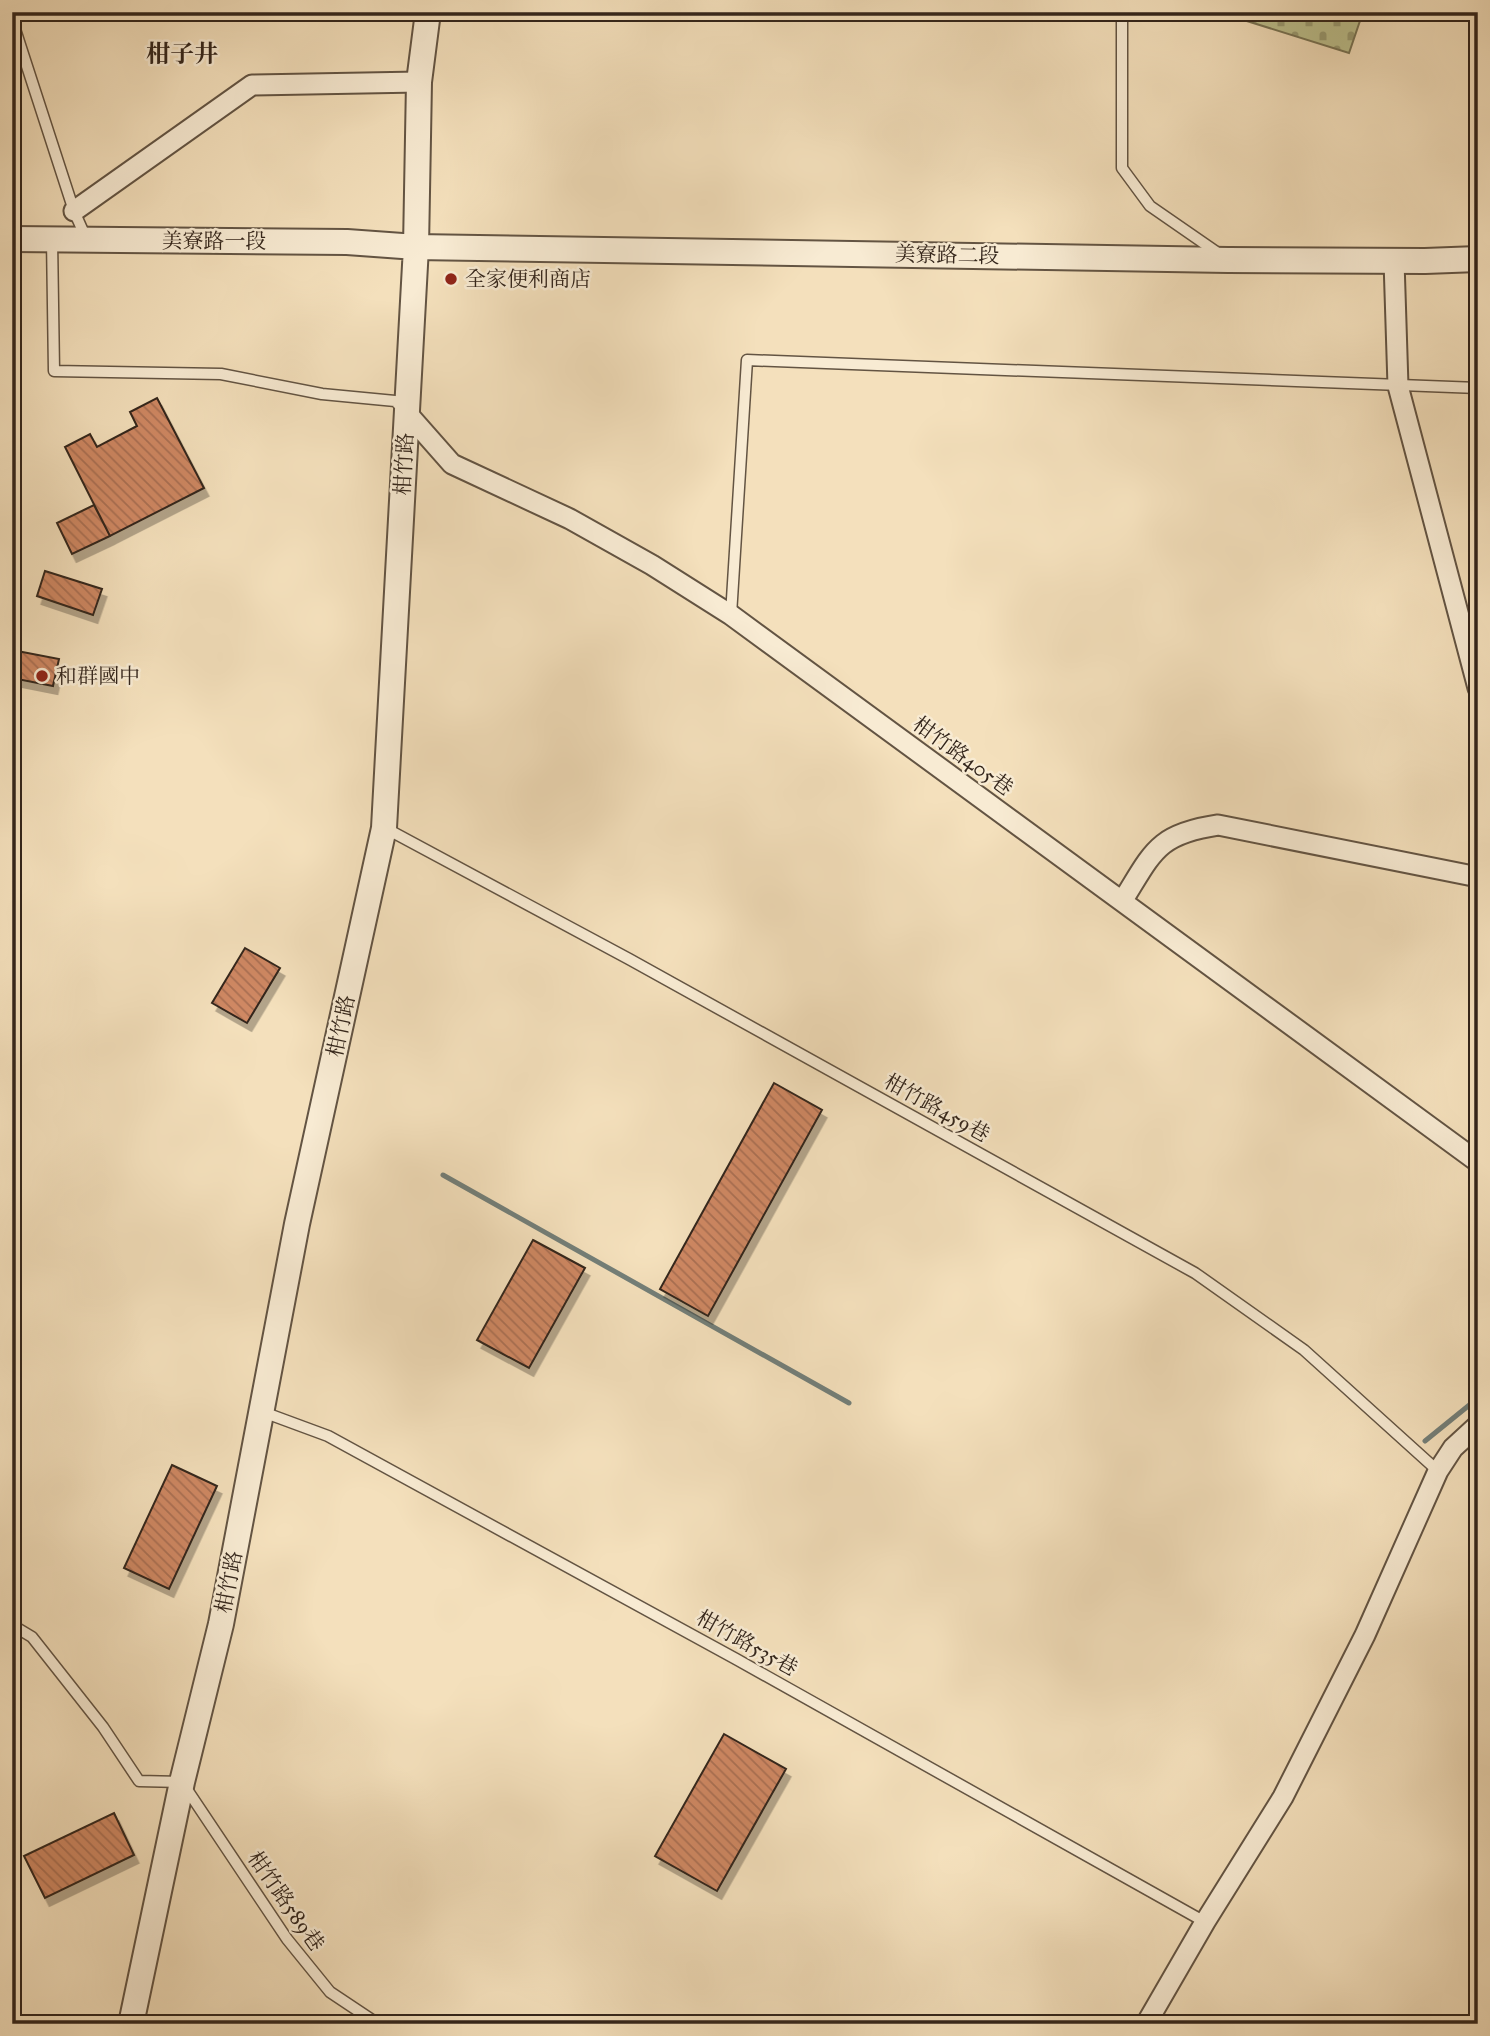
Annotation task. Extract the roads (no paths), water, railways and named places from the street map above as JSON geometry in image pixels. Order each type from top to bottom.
[{"type":"street","name":"柑竹路","points":[[131,2024],[182,1782],[221,1624],[297,1224],[384,828],[416,247],[419,82],[428,12]]},
{"type":"street","points":[[74,211],[252,85],[419,82]]},
{"type":"street","name":"美寮路一段","points":[[12,239],[347,242],[416,247]]},
{"type":"street","name":"美寮路二段","points":[[416,247],[1228,260],[1478,259]]},
{"type":"street","points":[[1394,261],[1398,386],[1478,688]]},
{"type":"street","name":"柑竹路405巷","points":[[407,413],[452,464],[570,519],[652,565],[731,615],[1478,1162]]},
{"type":"street","points":[[1123,900],[1151,855],[1170,838],[1194,828],[1218,825],[1478,877]]},
{"type":"street","points":[[1146,2024],[1205,1922],[1283,1797],[1365,1635],[1438,1471],[1453,1448],[1478,1425]]},
{"type":"lane","points":[[1122,12],[1122,168],[1150,206],[1228,260]]},
{"type":"lane","points":[[12,20],[74,211],[87,240]]},
{"type":"lane","points":[[52,239],[54,371],[221,374],[322,394],[396,401],[407,413]]},
{"type":"lane","points":[[731,615],[747,360],[1478,388]]},
{"type":"lane","name":"柑竹路459巷","points":[[384,828],[629,959],[1195,1273],[1304,1350],[1438,1471]]},
{"type":"lane","name":"柑竹路535巷","points":[[263,1412],[340,1442],[736,1659],[1205,1922]]},
{"type":"lane","points":[[12,1625],[32,1637],[103,1727],[139,1781],[182,1782]]},
{"type":"lane","name":"柑竹路589巷","points":[[182,1782],[296,1950],[330,1992],[378,2024]]},
{"type":"waterway","points":[[443,1175],[849,1403]]},
{"type":"waterway","points":[[1425,1441],[1478,1398]]},
{"type":"place","name":"全家便利商店","points":[[451,279]]},
{"type":"place","name":"和群國中","points":[[42,676]]},
{"type":"district","name":"柑子井","points":[[182,54]]}]
